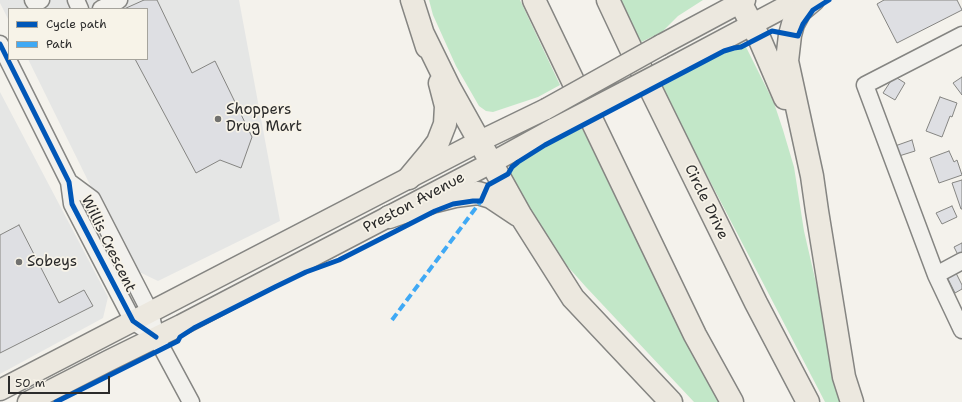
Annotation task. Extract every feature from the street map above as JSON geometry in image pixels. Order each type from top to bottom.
[{"type":"highway","points":[[409,178],[438,142],[445,124],[446,106],[412,0]]},
{"type":"highway","points":[[534,0],[689,321],[732,402]]},
{"type":"highway","name":"Circle Drive","points":[[608,0],[756,303],[808,402]]},
{"type":"highway","points":[[812,0],[800,11],[793,24],[790,35],[787,61],[812,176],[844,377],[852,402]]},
{"type":"highway","points":[[742,1],[787,101],[812,176]]},
{"type":"highway","points":[[423,34],[449,86],[520,216],[573,298],[671,402]]},
{"type":"highway","points":[[388,217],[435,201],[459,195],[478,193],[494,198],[520,216]]},
{"type":"main road","name":"Preston Avenue","points":[[28,402],[181,325],[388,217],[798,0]]},
{"type":"main road","name":"Preston Avenue","points":[[0,390],[480,141],[546,109],[742,1]]},
{"type":"street","points":[[33,0],[35,3],[41,0]]},
{"type":"street","points":[[103,8],[119,0]]},
{"type":"street","points":[[962,35],[865,85],[936,275],[962,330]]},
{"type":"street","name":"Willis Crescent","points":[[9,60],[69,182],[92,199],[141,316],[156,337],[191,402]]},
{"type":"street","points":[[936,275],[962,262]]},
{"type":"shaded area","points":[[0,0],[239,0],[280,221],[158,281],[131,268],[28,60],[148,60],[148,8],[8,8],[8,19]]},
{"type":"shaded area","points":[[0,92],[108,297],[103,318],[0,374]]},
{"type":"green space","points":[[429,0],[520,0],[560,85],[538,97],[493,112],[486,111],[479,106],[456,66],[433,15]]},
{"type":"green space","points":[[619,0],[703,0],[678,16],[662,32],[639,43]]},
{"type":"green space","points":[[731,43],[740,43],[745,45],[774,103],[783,130],[794,167],[804,231],[822,309],[847,402],[825,402],[661,87],[683,75]]},
{"type":"green space","points":[[582,128],[626,219],[720,402],[694,402],[586,287],[553,250],[509,176],[509,168],[514,159],[520,154],[559,140]]},
{"type":"building","points":[[144,0],[157,0],[192,73],[215,61],[252,137],[241,168],[220,160],[196,173],[136,60],[148,60],[148,8],[126,8]]},
{"type":"building","points":[[884,0],[957,0],[962,10],[897,43],[877,4]]},
{"type":"building","points":[[894,76],[905,83],[895,100],[883,93]]},
{"type":"building","points":[[962,77],[962,95],[953,83]]},
{"type":"building","points":[[940,97],[957,103],[942,137],[926,131]]},
{"type":"building","points":[[912,140],[915,151],[899,156],[895,146]]},
{"type":"building","points":[[949,151],[954,162],[957,160],[962,175],[939,183],[930,158]]},
{"type":"building","points":[[962,180],[962,209],[961,209],[952,183]]},
{"type":"building","points":[[952,206],[957,217],[942,224],[936,213]]},
{"type":"building","name":"Sobeys","points":[[19,225],[59,303],[84,290],[93,306],[0,353],[0,235]]},
{"type":"building","points":[[962,243],[962,256],[959,257],[954,247]]},
{"type":"building","points":[[956,273],[962,285],[962,289],[955,293],[947,277]]},
{"type":"marked path","points":[[392,320],[481,201]]},
{"type":"cycle path","points":[[56,402],[178,341],[180,337],[194,328],[306,272],[339,260],[435,211],[453,204],[481,201],[488,185],[508,174],[512,167],[518,162],[545,145],[724,51],[741,47],[772,31],[798,36],[803,24],[813,10],[829,0]]},
{"type":"cycle path","points":[[0,44],[69,182],[72,204],[133,321],[156,337]]},
{"type":"place","name":"Shoppers Drug Mart","points":[[218,119]]},
{"type":"place","name":"Sobeys","points":[[19,262]]}]
